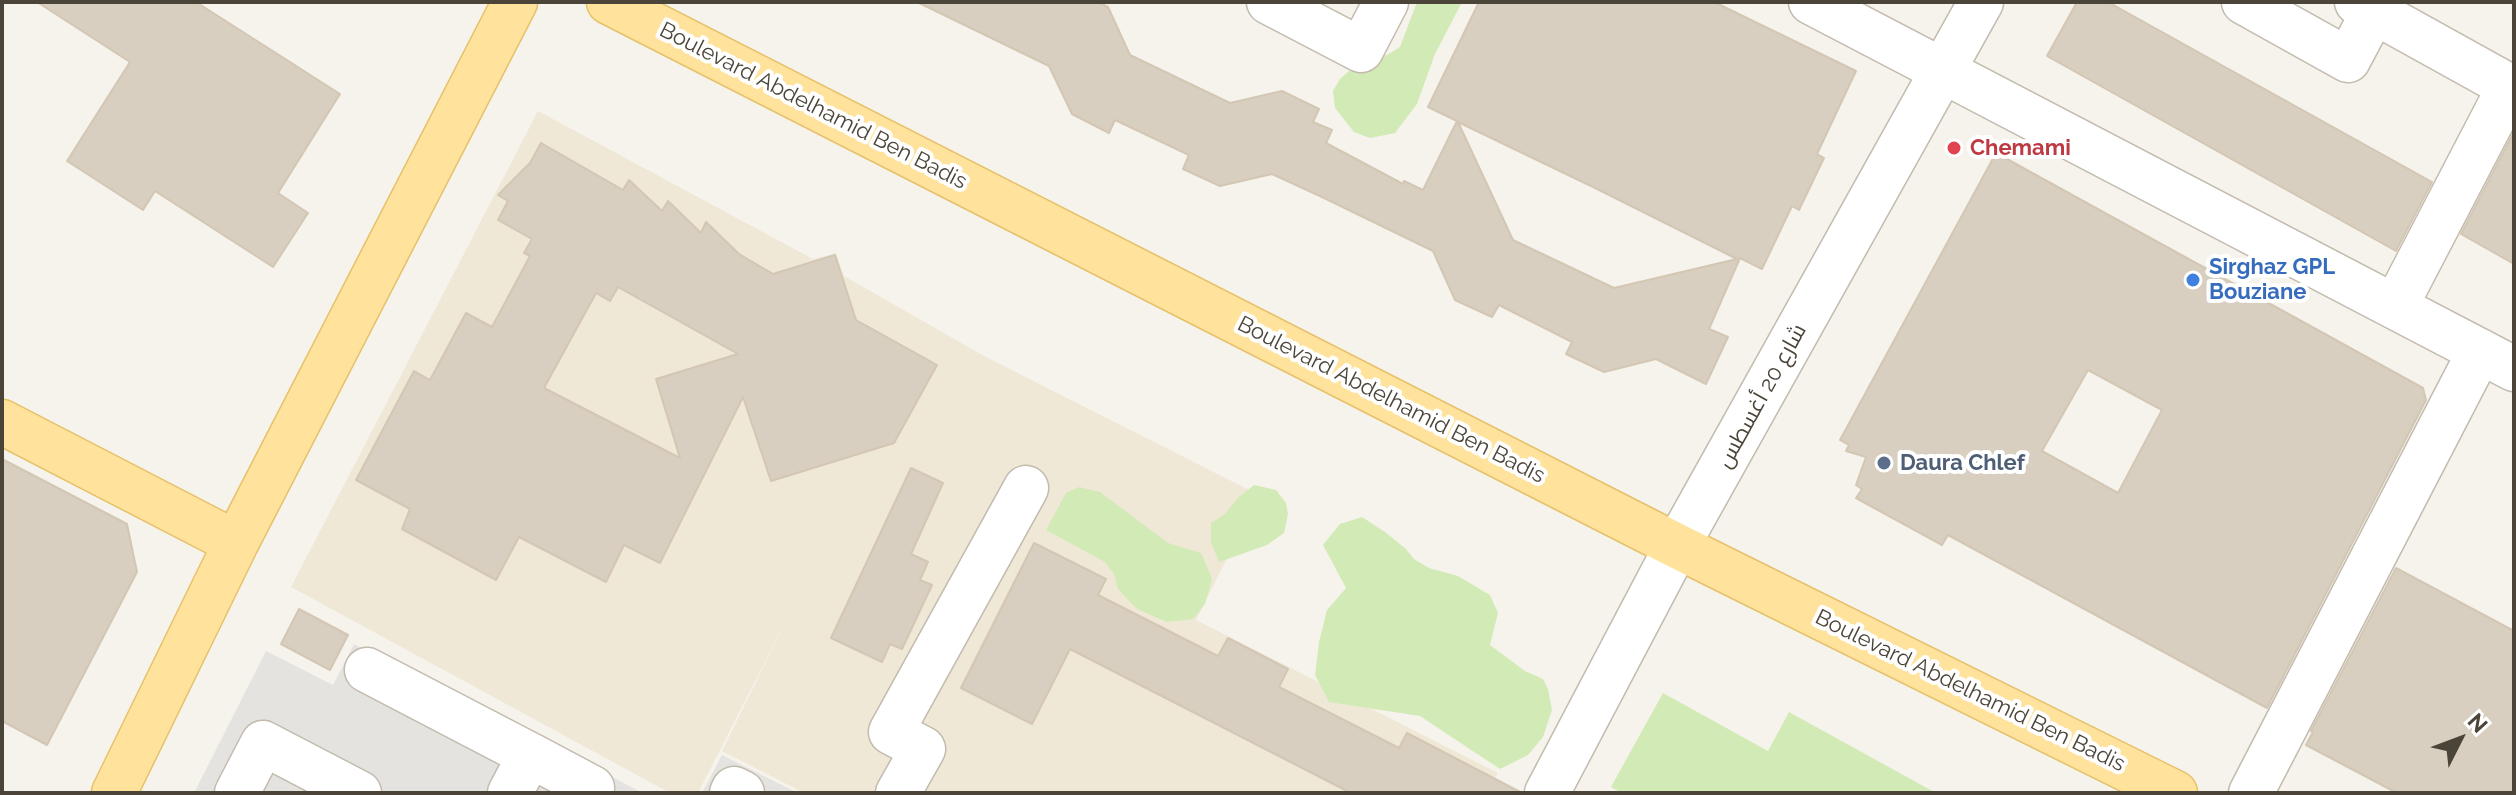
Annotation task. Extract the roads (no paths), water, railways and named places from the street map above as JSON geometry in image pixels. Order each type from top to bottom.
[{"type":"main road","points":[[114,793],[236,543],[515,2]]},
{"type":"main road","name":"Boulevard Abdelhamid Ben Badis","points":[[609,2],[1677,546],[2175,793]]},
{"type":"main road","points":[[2,422],[236,543]]},
{"type":"street","points":[[1269,2],[1361,50],[1386,2]]},
{"type":"street","points":[[1811,2],[2497,360],[2251,793]]},
{"type":"street","name":"شارع 20 أغسطس","points":[[1547,793],[1677,546],[1981,2]]},
{"type":"street","points":[[2244,2],[2348,60],[2365,6],[2512,87],[2395,307]]},
{"type":"street","points":[[898,793],[923,749],[891,732],[1026,488]]},
{"type":"street","points":[[367,670],[595,791]]},
{"type":"street","points":[[237,793],[263,743],[359,793]]},
{"type":"street","points":[[510,793],[530,755]]},
{"type":"street","points":[[732,793],[734,789],[742,793]]},
{"type":"place","name":"Chemami","points":[[1954,148]]},
{"type":"place","name":"Sirghaz GPL Bouziane","points":[[2193,280]]},
{"type":"place","name":"Daura Chlef","points":[[1884,463]]}]
